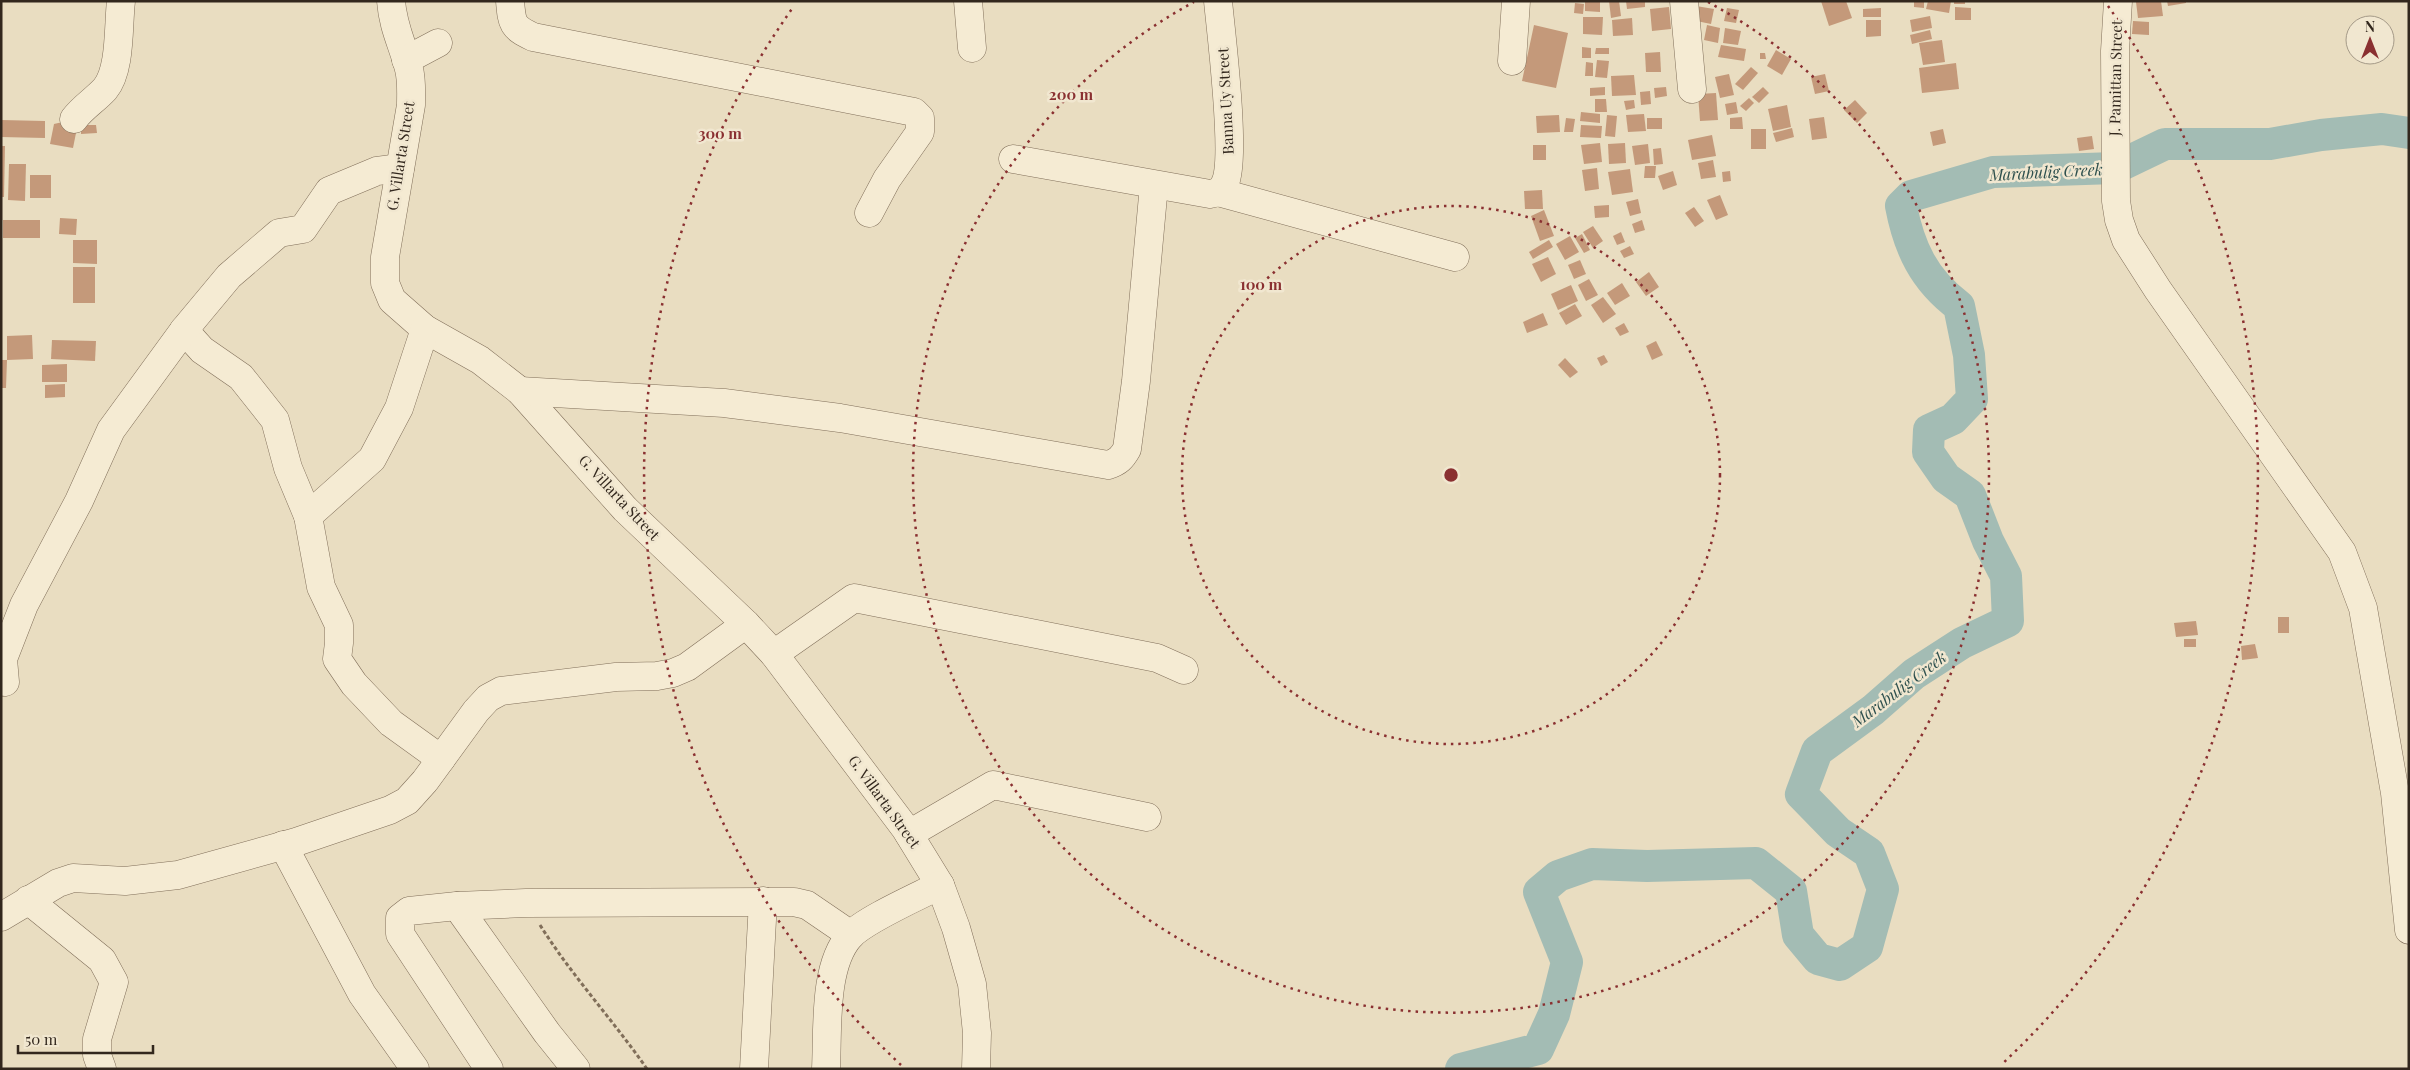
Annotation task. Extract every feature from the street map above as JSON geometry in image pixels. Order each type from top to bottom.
[{"type":"street","points":[[74,119],[82,108],[106,88],[113,72],[116,59],[121,1]]},
{"type":"street","name":"G. Villarta Street","points":[[391,1],[396,35],[406,60],[412,84],[411,105],[385,257],[385,282],[392,300],[425,329],[480,360],[520,391],[626,509],[746,624],[774,654],[909,834],[940,885],[956,928],[972,984],[977,1033],[976,1069]]},
{"type":"street","points":[[968,1],[972,48]]},
{"type":"street","name":"Banna Uy Street","points":[[1218,1],[1229,126],[1229,165],[1224,186],[1218,192]]},
{"type":"street","points":[[1512,61],[1516,1]]},
{"type":"street","points":[[1684,1],[1692,89]]},
{"type":"street","name":"J. Pamittan Street","points":[[2118,1],[2115,50],[2116,186],[2119,220],[2126,240],[2164,298],[2342,552],[2363,608],[2395,793],[2409,930]]},
{"type":"street","points":[[511,10],[516,29],[534,38],[914,112],[920,118],[920,132],[887,179],[869,213]]},
{"type":"street","points":[[406,60],[438,43]]},
{"type":"street","points":[[1013,159],[1210,194],[1218,192],[1455,257]]},
{"type":"street","points":[[5,682],[4,660],[24,605],[79,501],[111,430],[184,330],[229,276],[279,233],[303,229],[329,191],[377,171],[400,168]]},
{"type":"street","points":[[520,391],[724,403],[840,418],[1108,465],[1116,463],[1122,458],[1128,439],[1136,381],[1154,184]]},
{"type":"street","points":[[308,516],[372,458],[399,408],[425,329]]},
{"type":"street","points":[[184,330],[202,350],[240,377],[275,420],[288,468],[308,516],[321,587],[339,625],[336,659],[354,684],[391,723],[441,759]]},
{"type":"street","points":[[774,654],[854,598],[1157,658],[1184,670]]},
{"type":"street","points":[[1,917],[58,882],[73,878],[125,881],[178,875],[283,845],[390,810],[407,801],[476,711],[488,698],[501,691],[673,673],[686,667],[746,624]]},
{"type":"street","points":[[909,834],[993,786],[1147,817]]},
{"type":"street","points":[[283,845],[362,994],[415,1069]]},
{"type":"street","points":[[826,1069],[830,990],[834,967],[840,950],[851,935],[875,919],[940,885]]},
{"type":"street","points":[[28,900],[102,960],[109,970],[114,982],[97,1038],[97,1055],[102,1069]]},
{"type":"street","points":[[754,1069],[763,901]]},
{"type":"street","points":[[489,1069],[400,934],[398,927],[400,918],[409,911],[457,906],[526,903],[794,902],[807,906],[851,935]]},
{"type":"street","points":[[457,906],[547,1034],[576,1069]]},
{"type":"path","points":[[526,903],[558,954],[624,1036],[647,1069]]},
{"type":"building","points":[[1585,1],[1600,1],[1600,12],[1585,11]]},
{"type":"building","points":[[1609,1],[1619,1],[1621,16],[1611,18]]},
{"type":"building","points":[[1626,1],[1645,1],[1645,7],[1627,9]]},
{"type":"building","points":[[1821,1],[1846,1],[1852,18],[1829,26]]},
{"type":"building","points":[[1914,1],[1924,1],[1924,8],[1914,7]]},
{"type":"building","points":[[1928,1],[1951,1],[1949,13],[1926,9]]},
{"type":"building","points":[[1954,1],[1965,1],[1965,4],[1954,4]]},
{"type":"building","points":[[2161,1],[2163,16],[2138,18],[2136,2]]},
{"type":"building","points":[[2167,1],[2186,1],[2186,3],[2168,6]]},
{"type":"building","points":[[1575,3],[1584,4],[1583,14],[1574,13]]},
{"type":"building","points":[[1690,5],[1714,9],[1711,24],[1687,19]]},
{"type":"building","points":[[1669,7],[1671,29],[1652,31],[1650,9]]},
{"type":"building","points":[[1955,7],[1971,8],[1971,20],[1955,20]]},
{"type":"building","points":[[1727,8],[1739,10],[1736,23],[1724,21]]},
{"type":"building","points":[[1881,8],[1881,17],[1863,17],[1863,9]]},
{"type":"building","points":[[1930,16],[1932,28],[1912,32],[1910,20]]},
{"type":"building","points":[[1583,17],[1603,17],[1602,35],[1583,34]]},
{"type":"building","points":[[1632,18],[1633,35],[1613,36],[1612,20]]},
{"type":"building","points":[[1866,20],[1881,20],[1881,36],[1866,37]]},
{"type":"building","points":[[2133,21],[2149,22],[2149,35],[2132,34]]},
{"type":"building","points":[[1534,25],[1568,33],[1556,88],[1522,81]]},
{"type":"building","points":[[1707,25],[1720,28],[1718,43],[1704,40]]},
{"type":"building","points":[[1725,28],[1741,31],[1738,45],[1723,43]]},
{"type":"building","points":[[1930,30],[1932,39],[1912,44],[1910,35]]},
{"type":"building","points":[[1942,40],[1945,62],[1923,65],[1919,43]]},
{"type":"building","points":[[1721,45],[1746,49],[1744,61],[1718,57]]},
{"type":"building","points":[[1582,47],[1591,48],[1591,58],[1582,58]]},
{"type":"building","points":[[1596,48],[1609,48],[1609,54],[1595,54]]},
{"type":"building","points":[[1776,50],[1791,59],[1782,75],[1767,66]]},
{"type":"building","points":[[1660,52],[1661,72],[1646,72],[1645,53]]},
{"type":"building","points":[[1760,53],[1765,53],[1766,59],[1760,59]]},
{"type":"building","points":[[1597,60],[1609,61],[1607,78],[1595,77]]},
{"type":"building","points":[[1586,62],[1593,63],[1593,76],[1585,76]]},
{"type":"building","points":[[1956,63],[1959,89],[1922,93],[1919,68]]},
{"type":"building","points":[[1751,67],[1758,73],[1743,90],[1735,84]]},
{"type":"building","points":[[1729,74],[1734,95],[1720,98],[1715,77]]},
{"type":"building","points":[[1825,74],[1829,91],[1815,94],[1811,77]]},
{"type":"building","points":[[1634,75],[1636,95],[1612,96],[1611,76]]},
{"type":"building","points":[[1605,87],[1605,95],[1590,96],[1590,88]]},
{"type":"building","points":[[1666,87],[1667,96],[1655,98],[1654,88]]},
{"type":"building","points":[[1763,87],[1769,93],[1759,103],[1752,97]]},
{"type":"building","points":[[1650,91],[1651,104],[1641,105],[1640,92]]},
{"type":"building","points":[[1716,93],[1718,120],[1700,121],[1698,94]]},
{"type":"building","points":[[1749,98],[1754,103],[1746,111],[1740,106]]},
{"type":"building","points":[[1595,99],[1606,99],[1607,112],[1595,112]]},
{"type":"building","points":[[1634,100],[1635,108],[1626,110],[1624,101]]},
{"type":"building","points":[[1855,100],[1867,113],[1857,123],[1844,110]]},
{"type":"building","points":[[1736,102],[1738,113],[1727,115],[1725,104]]},
{"type":"building","points":[[1787,105],[1791,127],[1773,131],[1768,109]]},
{"type":"building","points":[[1581,112],[1600,114],[1600,123],[1580,121]]},
{"type":"building","points":[[1644,114],[1646,131],[1628,132],[1626,115]]},
{"type":"building","points":[[1559,115],[1560,132],[1537,133],[1536,116]]},
{"type":"building","points":[[1607,115],[1617,116],[1615,137],[1605,136]]},
{"type":"building","points":[[1742,117],[1743,129],[1730,129],[1730,118]]},
{"type":"building","points":[[1824,117],[1827,138],[1812,140],[1809,119]]},
{"type":"building","points":[[1566,118],[1575,119],[1573,132],[1564,132]]},
{"type":"building","points":[[1647,118],[1662,118],[1662,129],[1647,129]]},
{"type":"building","points":[[1,120],[45,121],[45,138],[1,137]]},
{"type":"building","points":[[67,121],[77,128],[73,148],[50,144],[54,124]]},
{"type":"building","points":[[81,125],[96,125],[97,133],[81,134]]},
{"type":"building","points":[[1581,125],[1602,126],[1601,138],[1580,137]]},
{"type":"building","points":[[1792,128],[1794,137],[1776,142],[1773,133]]},
{"type":"building","points":[[1751,129],[1766,129],[1766,149],[1751,149]]},
{"type":"building","points":[[1943,129],[1946,143],[1933,146],[1930,132]]},
{"type":"building","points":[[1712,135],[1716,156],[1692,160],[1688,140]]},
{"type":"building","points":[[2092,136],[2094,149],[2079,151],[2077,138]]},
{"type":"building","points":[[1600,143],[1602,162],[1584,164],[1581,145]]},
{"type":"building","points":[[1625,143],[1626,163],[1609,164],[1608,144]]},
{"type":"building","points":[[1648,144],[1650,163],[1635,165],[1632,146]]},
{"type":"building","points":[[1533,145],[1546,145],[1546,160],[1533,160]]},
{"type":"building","points":[[1,146],[5,146],[4,197],[1,197]]},
{"type":"building","points":[[1661,148],[1663,164],[1654,165],[1653,149]]},
{"type":"building","points":[[1713,160],[1716,177],[1701,179],[1698,163]]},
{"type":"building","points":[[9,164],[26,164],[25,201],[8,200]]},
{"type":"building","points":[[1645,166],[1656,166],[1655,178],[1644,178]]},
{"type":"building","points":[[1597,168],[1599,189],[1585,191],[1582,170]]},
{"type":"building","points":[[1630,169],[1633,192],[1612,195],[1608,172]]},
{"type":"building","points":[[1673,171],[1677,185],[1663,190],[1658,176]]},
{"type":"building","points":[[1730,171],[1731,181],[1723,182],[1722,172]]},
{"type":"building","points":[[30,175],[51,175],[51,198],[30,198]]},
{"type":"building","points":[[1542,190],[1543,209],[1525,209],[1524,191]]},
{"type":"building","points":[[1720,195],[1728,215],[1716,220],[1707,200]]},
{"type":"building","points":[[1638,199],[1641,213],[1630,216],[1626,202]]},
{"type":"building","points":[[1609,205],[1609,217],[1595,218],[1594,206]]},
{"type":"building","points":[[1694,207],[1704,221],[1695,227],[1685,213]]},
{"type":"building","points":[[1544,210],[1554,236],[1540,241],[1531,216]]},
{"type":"building","points":[[60,218],[77,219],[76,235],[59,234]]},
{"type":"building","points":[[3,220],[40,220],[40,238],[3,238]]},
{"type":"building","points":[[1642,220],[1645,230],[1635,233],[1632,224]]},
{"type":"building","points":[[1593,226],[1603,241],[1593,248],[1583,232]]},
{"type":"building","points":[[1621,232],[1625,242],[1617,245],[1613,236]]},
{"type":"building","points":[[1582,234],[1590,250],[1584,253],[1575,238]]},
{"type":"building","points":[[1570,236],[1579,252],[1565,260],[1556,244]]},
{"type":"building","points":[[73,240],[97,240],[97,264],[73,263]]},
{"type":"building","points":[[1549,240],[1553,247],[1533,259],[1529,252]]},
{"type":"building","points":[[1630,246],[1634,254],[1624,258],[1620,251]]},
{"type":"building","points":[[1548,257],[1556,274],[1541,282],[1532,264]]},
{"type":"building","points":[[1580,260],[1586,274],[1574,279],[1568,265]]},
{"type":"building","points":[[73,267],[95,267],[95,303],[73,303]]},
{"type":"building","points":[[1649,272],[1659,287],[1646,296],[1636,282]]},
{"type":"building","points":[[1589,279],[1598,295],[1586,301],[1578,285]]},
{"type":"building","points":[[1622,283],[1630,296],[1615,305],[1607,293]]},
{"type":"building","points":[[1571,285],[1578,301],[1558,310],[1551,294]]},
{"type":"building","points":[[1603,297],[1616,314],[1603,323],[1591,305]]},
{"type":"building","points":[[1575,304],[1582,316],[1566,325],[1559,313]]},
{"type":"building","points":[[1543,313],[1548,325],[1527,333],[1523,322]]},
{"type":"building","points":[[1624,323],[1629,332],[1620,336],[1615,328]]},
{"type":"building","points":[[32,335],[33,359],[7,360],[7,336]]},
{"type":"building","points":[[52,340],[96,341],[95,361],[51,359]]},
{"type":"building","points":[[1656,341],[1663,355],[1652,360],[1646,346]]},
{"type":"building","points":[[1604,355],[1608,362],[1601,366],[1597,358]]},
{"type":"building","points":[[1565,358],[1578,372],[1570,378],[1558,365]]},
{"type":"building","points":[[1,360],[7,360],[6,388],[1,388]]},
{"type":"building","points":[[67,364],[67,382],[42,382],[42,365]]},
{"type":"building","points":[[65,384],[65,397],[45,398],[45,385]]},
{"type":"building","points":[[2278,617],[2289,617],[2289,633],[2278,633]]},
{"type":"building","points":[[2196,621],[2198,635],[2176,637],[2174,623]]},
{"type":"building","points":[[2184,639],[2196,639],[2196,647],[2184,647]]},
{"type":"building","points":[[2255,644],[2258,658],[2242,660],[2241,646]]},
{"type":"waterway","name":"Marabulig Creek","points":[[1461,1069],[1538,1049],[1554,1014],[1567,962],[1539,892],[1558,876],[1592,864],[1647,866],[1756,863],[1791,891],[1798,935],[1818,959],[1840,965],[1867,947],[1883,889],[1869,853],[1838,832],[1801,794],[1817,751],[1873,710],[1914,674],[1962,643],[2008,621],[2006,576],[1988,541],[1970,495],[1946,478],[1928,452],[1929,430],[1953,419],[1972,399],[1969,355],[1959,306],[1927,274],[1914,249],[1901,206],[1911,196],[1993,172],[2115,168],[2165,144],[2270,144],[2321,135],[2382,129],[2409,133]]}]
